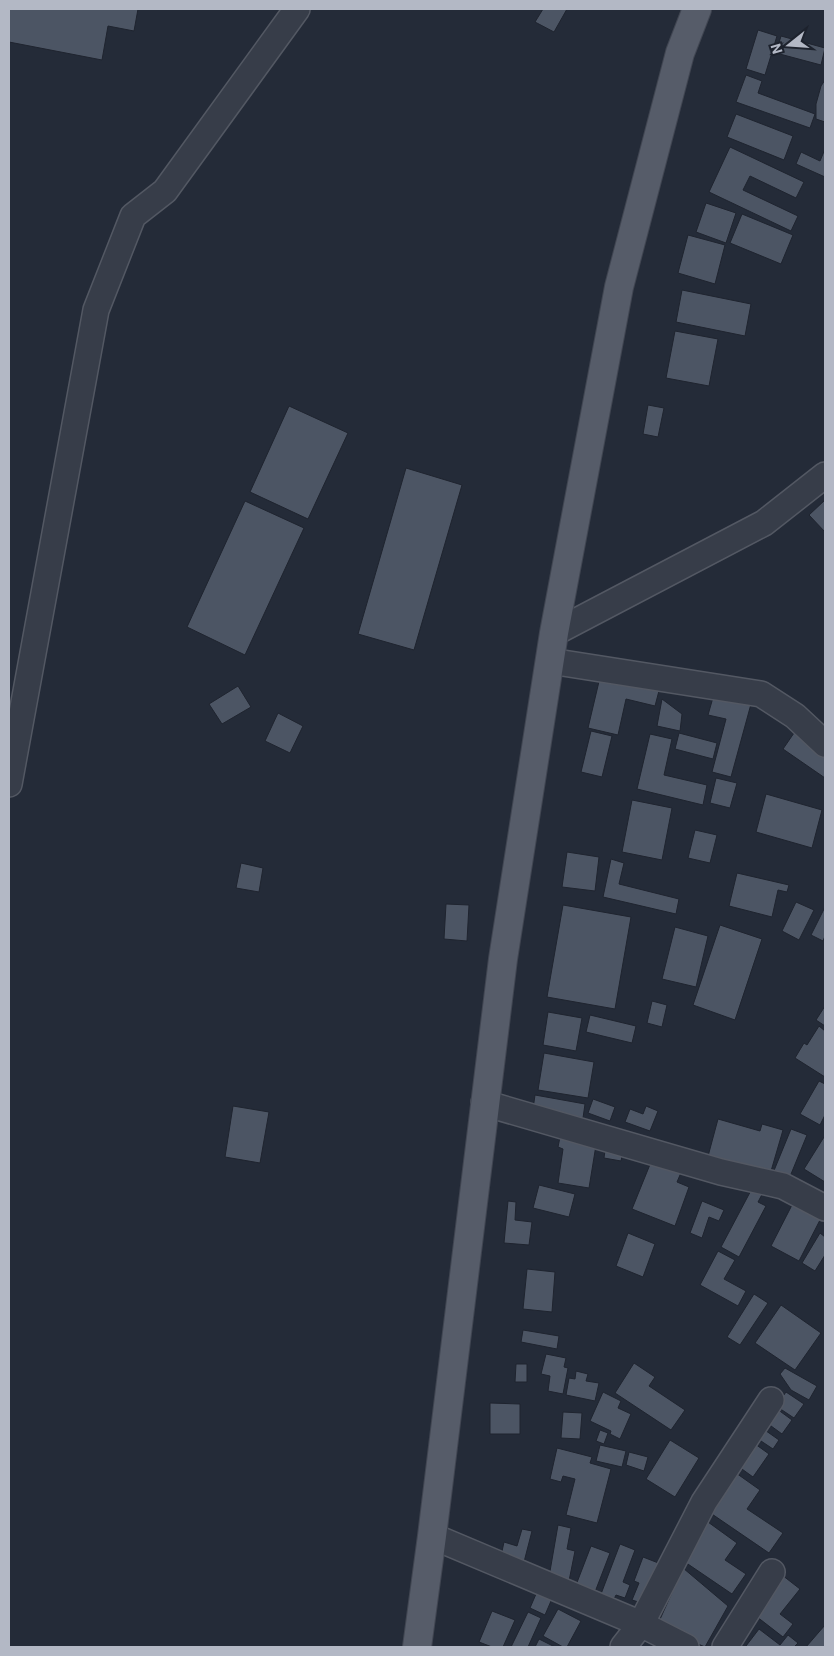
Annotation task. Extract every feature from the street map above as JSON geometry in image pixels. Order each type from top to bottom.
[{"type":"main road","points":[[417,1647],[503,959],[554,633],[619,287],[680,53],[697,9]]},
{"type":"street","points":[[9,784],[96,310],[133,216],[165,191],[297,9]]},
{"type":"street","points":[[554,633],[764,523],[825,475]]},
{"type":"street","points":[[550,661],[761,694],[794,716],[825,744]]},
{"type":"street","points":[[484,1103],[722,1172],[783,1186],[825,1208]]},
{"type":"street","points":[[623,1647],[641,1624],[704,1502],[771,1400]]},
{"type":"street","points":[[432,1536],[641,1624],[686,1647]]},
{"type":"street","points":[[725,1647],[772,1572]]},
{"type":"building","points":[[9,9],[138,9],[134,31],[108,26],[102,60],[9,42]]},
{"type":"building","points":[[543,9],[567,9],[554,32],[535,22]]},
{"type":"building","points":[[758,30],[777,36],[765,75],[746,69]]},
{"type":"building","points":[[781,36],[825,48],[821,65],[776,53]]},
{"type":"building","points":[[746,75],[762,81],[758,93],[815,114],[810,128],[736,102]]},
{"type":"building","points":[[825,80],[825,122],[816,119],[816,104],[821,86]]},
{"type":"building","points":[[736,114],[793,136],[784,160],[727,137]]},
{"type":"building","points":[[730,147],[804,182],[796,198],[750,176],[743,190],[798,216],[791,231],[709,192]]},
{"type":"building","points":[[825,149],[825,177],[796,164],[801,152],[820,161]]},
{"type":"building","points":[[706,203],[736,213],[726,243],[696,232]]},
{"type":"building","points":[[742,214],[793,235],[781,264],[730,243]]},
{"type":"building","points":[[688,235],[725,245],[715,284],[678,273]]},
{"type":"building","points":[[682,290],[751,304],[745,336],[676,322]]},
{"type":"building","points":[[675,331],[718,339],[709,386],[666,378]]},
{"type":"building","points":[[648,405],[664,408],[658,437],[643,434]]},
{"type":"building","points":[[289,406],[348,433],[308,519],[250,492]]},
{"type":"building","points":[[406,468],[462,485],[414,650],[358,634]]},
{"type":"building","points":[[825,500],[825,532],[809,515]]},
{"type":"building","points":[[245,501],[304,528],[245,655],[187,627]]},
{"type":"building","points":[[601,673],[660,687],[655,706],[626,699],[618,735],[588,728]]},
{"type":"building","points":[[238,686],[251,707],[222,724],[209,704]]},
{"type":"building","points":[[714,694],[751,704],[731,777],[712,772],[726,719],[708,715]]},
{"type":"building","points":[[662,699],[682,714],[680,731],[657,726]]},
{"type":"building","points":[[278,713],[303,726],[290,753],[265,741]]},
{"type":"building","points":[[591,731],[612,736],[602,777],[581,772]]},
{"type":"building","points":[[679,733],[717,743],[713,759],[675,749]]},
{"type":"building","points":[[794,733],[825,755],[825,778],[783,749]]},
{"type":"building","points":[[650,734],[672,739],[664,775],[707,785],[703,805],[637,789]]},
{"type":"building","points":[[716,778],[737,783],[730,808],[710,803]]},
{"type":"building","points":[[766,794],[822,810],[812,848],[756,832]]},
{"type":"building","points":[[632,800],[672,808],[662,860],[622,852]]},
{"type":"building","points":[[695,830],[717,835],[710,863],[688,858]]},
{"type":"building","points":[[567,852],[599,857],[595,891],[562,887]]},
{"type":"building","points":[[611,859],[624,863],[619,884],[679,899],[676,914],[603,897]]},
{"type":"building","points":[[241,863],[263,868],[259,892],[236,888]]},
{"type":"building","points":[[737,873],[789,885],[787,892],[778,890],[772,917],[729,906]]},
{"type":"building","points":[[796,902],[814,910],[799,940],[782,931]]},
{"type":"building","points":[[446,904],[469,905],[467,941],[444,939]]},
{"type":"building","points":[[563,905],[631,917],[615,1009],[547,997]]},
{"type":"building","points":[[825,907],[825,936],[823,941],[811,935]]},
{"type":"building","points":[[720,925],[762,939],[735,1020],[693,1005]]},
{"type":"building","points":[[675,927],[708,936],[696,987],[662,979]]},
{"type":"building","points":[[652,1001],[667,1005],[662,1027],[647,1023]]},
{"type":"building","points":[[825,1006],[825,1026],[816,1020]]},
{"type":"building","points":[[548,1012],[582,1018],[576,1051],[543,1045]]},
{"type":"building","points":[[590,1015],[636,1026],[632,1043],[586,1032]]},
{"type":"building","points":[[819,1026],[825,1031],[825,1077],[795,1058],[804,1043],[807,1045]]},
{"type":"building","points":[[544,1053],[594,1062],[588,1098],[538,1090]]},
{"type":"building","points":[[819,1081],[825,1084],[825,1115],[820,1125],[800,1114]]},
{"type":"building","points":[[535,1095],[585,1104],[583,1118],[533,1109]]},
{"type":"building","points":[[593,1099],[615,1107],[610,1121],[588,1113]]},
{"type":"building","points":[[233,1106],[269,1112],[260,1163],[225,1157]]},
{"type":"building","points":[[646,1106],[658,1111],[650,1131],[625,1122],[630,1109],[643,1114]]},
{"type":"building","points":[[718,1119],[760,1131],[762,1124],[783,1130],[769,1178],[707,1160]]},
{"type":"building","points":[[791,1129],[807,1135],[789,1179],[773,1173]]},
{"type":"building","points":[[561,1132],[597,1139],[589,1188],[558,1183],[563,1149],[558,1147]]},
{"type":"building","points":[[825,1138],[825,1182],[804,1169]]},
{"type":"building","points":[[606,1143],[624,1146],[621,1161],[604,1158]]},
{"type":"building","points":[[653,1157],[683,1168],[677,1182],[689,1187],[675,1226],[632,1209]]},
{"type":"building","points":[[756,1181],[766,1187],[758,1202],[766,1206],[739,1257],[721,1247]]},
{"type":"building","points":[[539,1185],[575,1194],[569,1217],[533,1208]]},
{"type":"building","points":[[508,1201],[516,1202],[515,1220],[532,1222],[529,1245],[504,1243]]},
{"type":"building","points":[[702,1201],[724,1210],[719,1221],[709,1217],[702,1238],[690,1233]]},
{"type":"building","points":[[792,1205],[820,1220],[799,1261],[771,1246]]},
{"type":"building","points":[[628,1233],[655,1244],[643,1277],[616,1266]]},
{"type":"building","points":[[820,1233],[825,1237],[825,1255],[815,1271],[802,1263]]},
{"type":"building","points":[[718,1251],[735,1260],[724,1279],[746,1291],[738,1306],[700,1285]]},
{"type":"building","points":[[527,1269],[555,1272],[552,1312],[523,1309]]},
{"type":"building","points":[[754,1294],[768,1303],[740,1345],[727,1337]]},
{"type":"building","points":[[781,1305],[821,1333],[795,1370],[755,1343]]},
{"type":"building","points":[[523,1330],[559,1336],[557,1349],[521,1342]]},
{"type":"building","points":[[546,1354],[566,1358],[564,1367],[568,1368],[563,1394],[548,1391],[550,1376],[541,1374]]},
{"type":"building","points":[[634,1363],[655,1377],[649,1386],[685,1410],[671,1430],[615,1393]]},
{"type":"building","points":[[516,1364],[527,1364],[527,1382],[515,1382]]},
{"type":"building","points":[[785,1368],[817,1386],[809,1400],[791,1390],[780,1374]]},
{"type":"building","points":[[576,1371],[588,1374],[586,1381],[599,1383],[595,1401],[566,1395],[569,1378],[575,1379]]},
{"type":"building","points":[[603,1392],[621,1401],[618,1408],[631,1414],[620,1439],[610,1434],[611,1431],[590,1421]]},
{"type":"building","points":[[786,1392],[804,1404],[794,1418],[776,1406]]},
{"type":"building","points":[[490,1403],[520,1404],[520,1434],[490,1434]]},
{"type":"building","points":[[777,1409],[792,1420],[782,1434],[767,1423]]},
{"type":"building","points":[[563,1412],[582,1413],[580,1439],[561,1438]]},
{"type":"building","points":[[762,1428],[779,1440],[773,1449],[755,1437]]},
{"type":"building","points":[[600,1430],[608,1433],[604,1444],[596,1441]]},
{"type":"building","points":[[670,1440],[699,1458],[675,1497],[646,1479]]},
{"type":"building","points":[[751,1441],[769,1454],[753,1477],[735,1464]]},
{"type":"building","points":[[600,1445],[626,1451],[622,1467],[596,1461]]},
{"type":"building","points":[[557,1448],[592,1457],[590,1463],[611,1469],[597,1523],[566,1515],[575,1479],[563,1476],[561,1482],[550,1479]]},
{"type":"building","points":[[629,1452],[648,1457],[644,1471],[626,1465]]},
{"type":"building","points":[[736,1473],[760,1490],[747,1509],[783,1533],[769,1553],[709,1512]]},
{"type":"building","points":[[708,1522],[737,1543],[725,1560],[746,1574],[732,1594],[682,1560]]},
{"type":"building","points":[[558,1525],[571,1528],[567,1549],[575,1551],[569,1581],[549,1577]]},
{"type":"building","points":[[522,1529],[532,1531],[524,1562],[501,1556],[504,1542],[517,1546]]},
{"type":"building","points":[[620,1544],[635,1550],[623,1582],[630,1585],[625,1598],[616,1595],[614,1599],[601,1594]]},
{"type":"building","points":[[591,1546],[610,1553],[595,1592],[576,1585]]},
{"type":"building","points":[[643,1557],[661,1564],[645,1604],[632,1600],[639,1583],[634,1581]]},
{"type":"building","points":[[683,1568],[728,1606],[705,1647],[657,1626]]},
{"type":"building","points":[[782,1575],[800,1589],[780,1614],[793,1624],[783,1637],[752,1613]]},
{"type":"building","points":[[539,1587],[554,1594],[545,1615],[530,1608]]},
{"type":"building","points":[[558,1609],[581,1621],[567,1647],[563,1647],[543,1636]]},
{"type":"building","points":[[492,1611],[515,1620],[503,1647],[492,1647],[479,1642]]},
{"type":"building","points":[[528,1612],[541,1618],[528,1647],[511,1647]]},
{"type":"building","points":[[825,1625],[825,1647],[806,1647]]},
{"type":"building","points":[[759,1629],[780,1645],[788,1635],[798,1643],[794,1647],[746,1646]]},
{"type":"building","points":[[539,1639],[555,1647],[535,1647]]}]
